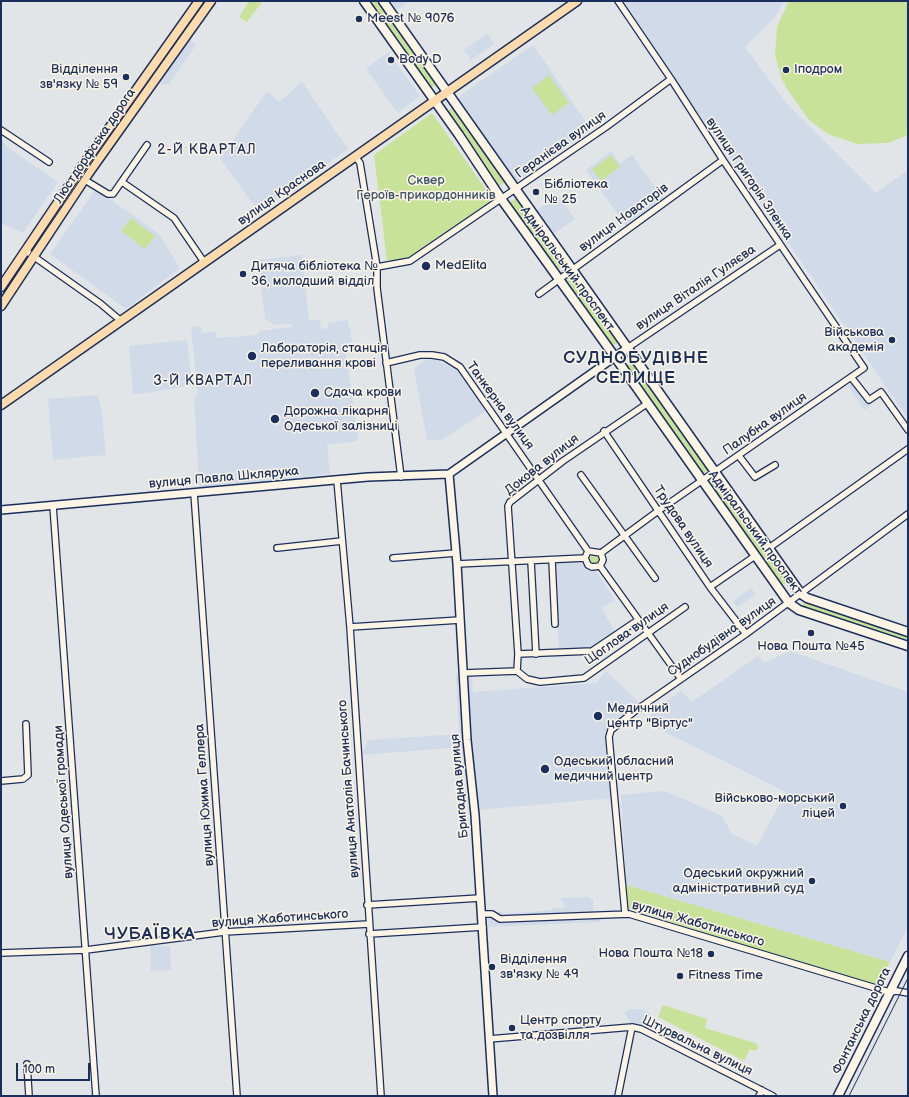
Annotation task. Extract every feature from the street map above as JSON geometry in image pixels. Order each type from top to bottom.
[{"type":"main road","name":"Люстдорфська дорога","points":[[1,287],[81,168],[199,1]]},
{"type":"main road","name":"Люстдорфська дорога","points":[[1,306],[84,180],[211,1]]},
{"type":"main road","name":"Адміральський проспект","points":[[364,1],[502,200],[789,603],[799,610],[908,646]]},
{"type":"main road","name":"Адміральський проспект","points":[[383,1],[801,594],[807,598],[908,632]]},
{"type":"main road","name":"вулиця Краснова","points":[[1,405],[577,1]]},
{"type":"main road","name":"Фонтанська дорога","points":[[838,1096],[908,956]]},
{"type":"street","name":"вулиця Григорія Зленка","points":[[618,1],[671,79],[723,160],[864,368]]},
{"type":"street","name":"Геранієва вулиця","points":[[377,267],[410,261],[502,200],[671,79]]},
{"type":"street","points":[[1,130],[49,162]]},
{"type":"street","points":[[84,180],[108,194],[113,194],[147,145]]},
{"type":"street","points":[[355,156],[360,164],[377,267],[377,288],[401,477]]},
{"type":"street","name":"вулиця Новаторів","points":[[539,294],[723,160]]},
{"type":"street","points":[[122,182],[174,218],[204,262]]},
{"type":"street","name":"вулиця Віталія Гуляєва","points":[[449,474],[628,348],[780,245]]},
{"type":"street","points":[[26,251],[101,304],[120,321]]},
{"type":"street","name":"Танкерна вулиця","points":[[386,363],[410,359],[420,355],[444,357],[460,367],[588,551]]},
{"type":"street","name":"Палубна вулиця","points":[[601,553],[658,511],[864,368]]},
{"type":"street","points":[[851,377],[868,400],[881,392],[908,430]]},
{"type":"street","name":"Докова вулиця","points":[[517,671],[518,654],[508,506],[510,502],[604,431],[648,403]]},
{"type":"street","name":"Трудова вулиця","points":[[604,431],[710,587],[746,634]]},
{"type":"street","points":[[769,548],[908,449]]},
{"type":"street","points":[[739,456],[755,477],[775,465]]},
{"type":"street","name":"вулиця Павла Шклярука","points":[[1,510],[337,480],[449,474]]},
{"type":"street","name":"Бригадна вулиця","points":[[449,474],[458,564],[460,620],[483,927],[493,1096]]},
{"type":"street","points":[[581,475],[655,578]]},
{"type":"street","name":"вулиця Анатолія Бачинського","points":[[337,480],[350,627],[369,934],[381,1096]]},
{"type":"street","name":"вулиця Юхима Геллера","points":[[194,493],[218,824],[224,932],[237,1096]]},
{"type":"street","name":"вулиця Одеської громади","points":[[53,506],[96,1096]]},
{"type":"street","name":"Суднобудівна вулиця","points":[[625,913],[609,737],[615,725],[746,634],[908,514]]},
{"type":"street","points":[[277,548],[342,541]]},
{"type":"street","points":[[588,551],[601,553],[603,560],[600,566],[592,567],[588,565],[585,558],[588,551]]},
{"type":"street","points":[[393,558],[456,553]]},
{"type":"street","points":[[710,587],[755,556]]},
{"type":"street","points":[[458,564],[585,558]]},
{"type":"street","points":[[552,560],[555,624]]},
{"type":"street","points":[[530,561],[536,654]]},
{"type":"street","points":[[600,566],[682,679]]},
{"type":"street","name":"Щоглова вулиця","points":[[517,671],[527,679],[540,682],[584,678],[635,643],[647,632],[685,607]]},
{"type":"street","points":[[350,627],[460,620]]},
{"type":"street","points":[[518,654],[592,651],[638,620]]},
{"type":"street","points":[[464,673],[517,671]]},
{"type":"street","points":[[1,781],[23,779],[28,775],[26,724]]},
{"type":"street","points":[[368,905],[480,898]]},
{"type":"street","name":"вулиця Жаботинського","points":[[482,917],[492,914],[500,920],[625,913],[889,992],[897,991],[908,993]]},
{"type":"street","name":"вулиця Жаботинського","points":[[1,953],[86,950],[224,932],[369,924]]},
{"type":"street","points":[[369,934],[483,927]]},
{"type":"street","points":[[618,1096],[632,1027]]},
{"type":"street","name":"Штурвальна вулиця","points":[[489,1039],[632,1027],[641,1029],[760,1093],[773,1096]]},
{"type":"street","points":[[27,1064],[28,1096]]},
{"type":"shaded area","points":[[391,1],[410,1],[397,10]]},
{"type":"shaded area","points":[[619,1],[784,1],[775,17],[745,47],[788,105],[876,193],[908,170],[908,419],[731,159]]},
{"type":"shaded area","points":[[487,33],[494,44],[471,60],[464,50]]},
{"type":"shaded area","points":[[190,40],[196,45],[169,84],[162,84],[160,82]]},
{"type":"shaded area","points":[[533,45],[591,129],[517,181],[459,100],[461,95]]},
{"type":"shaded area","points":[[388,52],[420,96],[398,113],[366,69]]},
{"type":"shaded area","points":[[302,82],[348,149],[259,212],[220,159],[267,91],[279,102]]},
{"type":"shaded area","points":[[1,137],[6,146],[58,182],[23,233],[1,223]]},
{"type":"shaded area","points":[[611,151],[620,163],[632,155],[664,199],[627,227],[586,170]]},
{"type":"shaded area","points":[[96,189],[159,234],[180,268],[126,309],[50,254]]},
{"type":"shaded area","points":[[558,195],[575,219],[549,237],[532,214]]},
{"type":"shaded area","name":"Дорожна лікарня Одеської залізниці","points":[[302,255],[309,321],[320,320],[321,329],[328,328],[328,323],[348,320],[352,342],[345,344],[358,441],[327,445],[330,474],[199,488],[194,397],[198,396],[191,327],[201,326],[202,333],[216,332],[216,338],[258,335],[259,331],[292,327],[291,324],[274,325],[265,319],[258,260]]},
{"type":"shaded area","points":[[187,340],[192,385],[133,395],[129,346]]},
{"type":"shaded area","points":[[430,358],[458,370],[486,411],[442,440],[427,440],[414,368]]},
{"type":"shaded area","points":[[854,381],[871,406],[864,410],[848,386]]},
{"type":"shaded area","points":[[98,395],[102,414],[106,455],[53,460],[48,399]]},
{"type":"shaded area","points":[[554,561],[589,561],[615,600],[601,608],[617,634],[594,650],[559,652]]},
{"type":"shaded area","points":[[751,588],[756,594],[737,607],[733,601]]},
{"type":"shaded area","name":"Військово-морський ліцей","points":[[790,651],[908,692],[908,927],[890,962],[626,885],[621,795],[665,791],[722,816],[732,834],[757,846],[786,792],[647,723],[652,712],[681,691],[692,702],[758,656],[764,663]]},
{"type":"shaded area","name":"Одеський обласний медичний центр","points":[[606,671],[640,704],[608,727],[607,738],[614,798],[476,810],[469,777],[465,776],[462,747],[362,755],[368,740],[459,734],[456,675],[472,677],[473,692],[596,683]]},
{"type":"shaded area","points":[[590,897],[590,899],[593,899],[593,913],[600,913],[600,922],[488,927],[488,916],[493,912],[502,912],[503,914],[552,910],[566,907],[560,898]]},
{"type":"shaded area","points":[[150,946],[170,946],[171,970],[151,971]]},
{"type":"shaded area","points":[[631,1009],[642,1009],[651,1014],[646,1027],[638,1023],[632,1024],[624,1013]]},
{"type":"green space","points":[[249,1],[262,2],[247,22],[239,17]]},
{"type":"green space","points":[[368,1],[381,1],[439,82],[430,89]]},
{"type":"green space","points":[[789,1],[908,1],[908,135],[888,143],[857,144],[828,134],[809,120],[787,89],[781,77],[775,55],[777,27]]},
{"type":"green space","points":[[549,75],[569,103],[552,115],[532,88]]},
{"type":"green space","points":[[455,106],[508,180],[498,187],[446,112]]},
{"type":"green space","name":"Сквер Героїв-прикордонників","points":[[432,113],[494,201],[414,255],[396,262],[387,260],[374,155]]},
{"type":"green space","points":[[611,155],[620,167],[601,181],[592,169]]},
{"type":"green space","points":[[519,196],[567,263],[557,270],[509,203]]},
{"type":"green space","points":[[131,218],[155,236],[145,249],[121,231]]},
{"type":"green space","points":[[573,272],[621,340],[611,347],[563,279]]},
{"type":"green space","points":[[635,360],[711,468],[701,475],[624,367]]},
{"type":"green space","points":[[717,477],[790,580],[780,587],[707,484]]},
{"type":"green space","points":[[597,556],[600,560],[597,564],[591,565],[587,557]]},
{"type":"green space","points":[[805,600],[908,634],[908,644],[800,608]]},
{"type":"green space","points":[[626,885],[890,962],[886,969],[883,968],[878,978],[881,980],[877,986],[629,909]]},
{"type":"green space","points":[[663,1005],[707,1019],[705,1028],[755,1043],[758,1046],[758,1049],[754,1051],[750,1049],[744,1061],[658,1017]]},
{"type":"tram line","points":[[1,297],[99,152],[205,1]]},
{"type":"tram line","points":[[849,1096],[908,978]]},
{"type":"place","name":"Meest № 9076","points":[[359,19]]},
{"type":"place","name":"Body D","points":[[391,60]]},
{"type":"place","name":"Іподром","points":[[786,70]]},
{"type":"place","name":"Відділення зв'язку № 59","points":[[126,77]]},
{"type":"place","name":"Бібліотека № 25","points":[[536,192]]},
{"type":"place","name":"MedElita","points":[[426,266]]},
{"type":"place","name":"Дитяча бібліотека № 36, молодший відділ","points":[[243,274]]},
{"type":"place","name":"Військова академія","points":[[892,340]]},
{"type":"place","name":"Лабораторія, станція переливання крові","points":[[252,356]]},
{"type":"place","name":"Сдача крови","points":[[315,393]]},
{"type":"place","name":"Дорожна лікарня Одеської залізниці","points":[[275,419]]},
{"type":"place","name":"Нова Пошта №45","points":[[811,633]]},
{"type":"place","name":"Медичний центр \"Віртус\"","points":[[598,716]]},
{"type":"place","name":"Одеський обласний медичний центр","points":[[545,769]]},
{"type":"place","name":"Військово-морський ліцей","points":[[843,806]]},
{"type":"place","name":"Одеський окружний адміністративний суд","points":[[812,881]]},
{"type":"place","name":"Нова Пошта №18","points":[[711,954]]},
{"type":"place","name":"Відділення зв'язку № 49","points":[[492,967]]},
{"type":"place","name":"Fitness Time","points":[[680,976]]},
{"type":"place","name":"Центр спорту та дозвілля","points":[[512,1028]]},
{"type":"district","name":"2-Й КВАРТАЛ","points":[[207,150]]},
{"type":"district","name":"СУДНОБУДІВНЕ СЕЛИЩЕ","points":[[636,369]]},
{"type":"district","name":"3-Й КВАРТАЛ","points":[[203,381]]},
{"type":"district","name":"ЧУБАЇВКА","points":[[150,935]]}]
